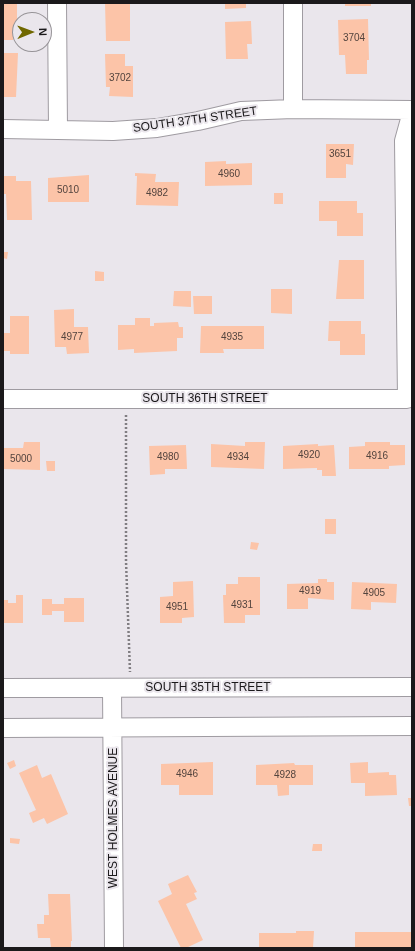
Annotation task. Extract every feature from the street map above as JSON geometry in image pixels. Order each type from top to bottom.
[{"type":"street","points":[[57,3],[58,130]]},
{"type":"street","points":[[293,3],[293,109]]},
{"type":"street","name":"SOUTH 37TH STREET","points":[[3,129],[113,131],[157,128],[198,121],[241,111],[293,109],[412,111]]},
{"type":"street","name":"SOUTH 36TH STREET","points":[[3,399],[407,399],[404,141],[412,111]]},
{"type":"street","name":"SOUTH 35TH STREET","points":[[3,688],[112,689],[412,687]]},
{"type":"street","name":"WEST HOLMES AVENUE","points":[[112,689],[114,728],[114,948]]},
{"type":"street","points":[[3,728],[412,726]]},
{"type":"path","points":[[125,399],[126,561],[130,674]]},
{"type":"building","points":[[3,3],[17,3],[17,12],[12,12],[12,40],[3,40]]},
{"type":"building","points":[[105,3],[130,3],[130,41],[106,41]]},
{"type":"building","points":[[225,3],[246,3],[246,8],[225,9]]},
{"type":"building","points":[[345,3],[371,3],[371,6],[345,6]]},
{"type":"building","points":[[368,19],[369,60],[367,60],[367,74],[346,74],[345,55],[339,55],[338,20]]},
{"type":"building","points":[[251,21],[252,44],[247,44],[248,59],[226,59],[225,22]]},
{"type":"building","points":[[3,53],[18,53],[16,97],[3,97]]},
{"type":"building","points":[[105,54],[125,54],[125,66],[133,66],[133,97],[109,96],[110,87],[106,87]]},
{"type":"building","points":[[326,144],[354,144],[353,165],[346,164],[346,178],[326,178]]},
{"type":"building","points":[[226,161],[226,164],[252,163],[252,185],[205,186],[205,162]]},
{"type":"building","points":[[135,173],[156,174],[155,182],[179,182],[178,206],[136,205],[137,176],[135,176]]},
{"type":"building","points":[[89,175],[89,202],[48,202],[48,178]]},
{"type":"building","points":[[3,176],[16,176],[16,181],[31,181],[32,220],[7,220],[6,194],[3,194]]},
{"type":"building","points":[[274,193],[283,193],[283,204],[274,204]]},
{"type":"building","points":[[319,201],[357,201],[357,213],[363,213],[363,236],[337,236],[337,221],[319,221]]},
{"type":"building","points":[[3,252],[8,252],[7,259],[3,258]]},
{"type":"building","points":[[339,260],[364,260],[364,299],[336,299]]},
{"type":"building","points":[[95,271],[104,272],[104,281],[95,281]]},
{"type":"building","points":[[271,289],[292,289],[292,314],[271,313]]},
{"type":"building","points":[[174,291],[191,291],[191,307],[173,306]]},
{"type":"building","points":[[193,296],[212,296],[212,314],[194,314]]},
{"type":"building","points":[[74,309],[74,327],[88,327],[89,353],[67,354],[66,347],[55,347],[54,310]]},
{"type":"building","points":[[10,316],[29,316],[29,354],[10,354],[10,351],[3,351],[3,333],[10,333]]},
{"type":"building","points":[[135,318],[150,318],[150,326],[154,326],[154,323],[178,322],[179,327],[183,327],[183,338],[177,338],[177,351],[134,353],[134,349],[118,350],[118,325],[135,325]]},
{"type":"building","points":[[329,321],[361,321],[361,334],[365,334],[365,355],[340,355],[340,341],[328,341]]},
{"type":"building","points":[[201,326],[264,326],[264,349],[223,349],[224,353],[200,353]]},
{"type":"building","points":[[24,442],[40,442],[40,470],[3,469],[3,448],[23,448]]},
{"type":"building","points":[[245,442],[265,442],[264,469],[211,467],[211,444],[245,446]]},
{"type":"building","points":[[365,442],[390,442],[390,445],[405,445],[405,465],[389,466],[389,469],[349,469],[349,447],[365,446]]},
{"type":"building","points":[[318,444],[318,446],[334,445],[336,476],[322,476],[322,470],[317,470],[317,468],[283,469],[283,446]]},
{"type":"building","points":[[186,445],[187,469],[165,469],[165,474],[150,475],[149,446]]},
{"type":"building","points":[[46,461],[55,461],[55,471],[47,471]]},
{"type":"building","points":[[325,519],[336,519],[336,534],[325,534]]},
{"type":"building","points":[[251,542],[259,543],[257,550],[250,549]]},
{"type":"building","points":[[238,577],[260,577],[260,615],[245,615],[245,623],[224,623],[223,595],[226,595],[226,584],[238,584]]},
{"type":"building","points":[[318,579],[327,579],[327,582],[334,582],[334,600],[308,598],[308,609],[287,609],[287,584],[318,583]]},
{"type":"building","points":[[193,581],[194,617],[182,618],[182,623],[160,623],[160,597],[173,596],[173,582]]},
{"type":"building","points":[[352,582],[397,584],[396,603],[371,602],[371,610],[351,609]]},
{"type":"building","points":[[16,595],[23,595],[23,623],[3,623],[3,600],[8,600],[8,603],[16,603]]},
{"type":"building","points":[[64,598],[84,598],[84,622],[64,622],[64,611],[52,611],[52,615],[42,615],[42,599],[52,599],[52,604],[64,604]]},
{"type":"building","points":[[14,760],[16,766],[10,769],[7,763]]},
{"type":"building","points":[[213,762],[213,795],[179,795],[179,785],[161,785],[161,764]]},
{"type":"building","points":[[368,762],[368,773],[389,772],[389,775],[396,775],[397,795],[365,796],[365,783],[351,783],[350,763]]},
{"type":"building","points":[[294,763],[295,765],[313,765],[313,785],[289,785],[289,795],[278,796],[277,785],[256,785],[256,765]]},
{"type":"building","points":[[37,765],[42,778],[51,774],[68,814],[47,824],[44,818],[33,823],[29,813],[36,810],[19,773]]},
{"type":"building","points":[[408,798],[412,798],[412,806],[409,806]]},
{"type":"building","points":[[10,838],[20,839],[19,844],[10,843]]},
{"type":"building","points":[[313,844],[322,844],[322,851],[312,851]]},
{"type":"building","points":[[188,875],[197,892],[194,893],[197,899],[186,904],[203,940],[186,948],[181,948],[158,901],[172,894],[168,884]]},
{"type":"building","points":[[48,894],[70,894],[71,948],[51,948],[50,938],[38,938],[37,924],[44,924],[44,915],[49,915]]},
{"type":"building","points":[[296,931],[314,931],[313,948],[259,948],[259,933],[296,933]]},
{"type":"building","points":[[355,932],[411,932],[411,948],[355,948]]}]
